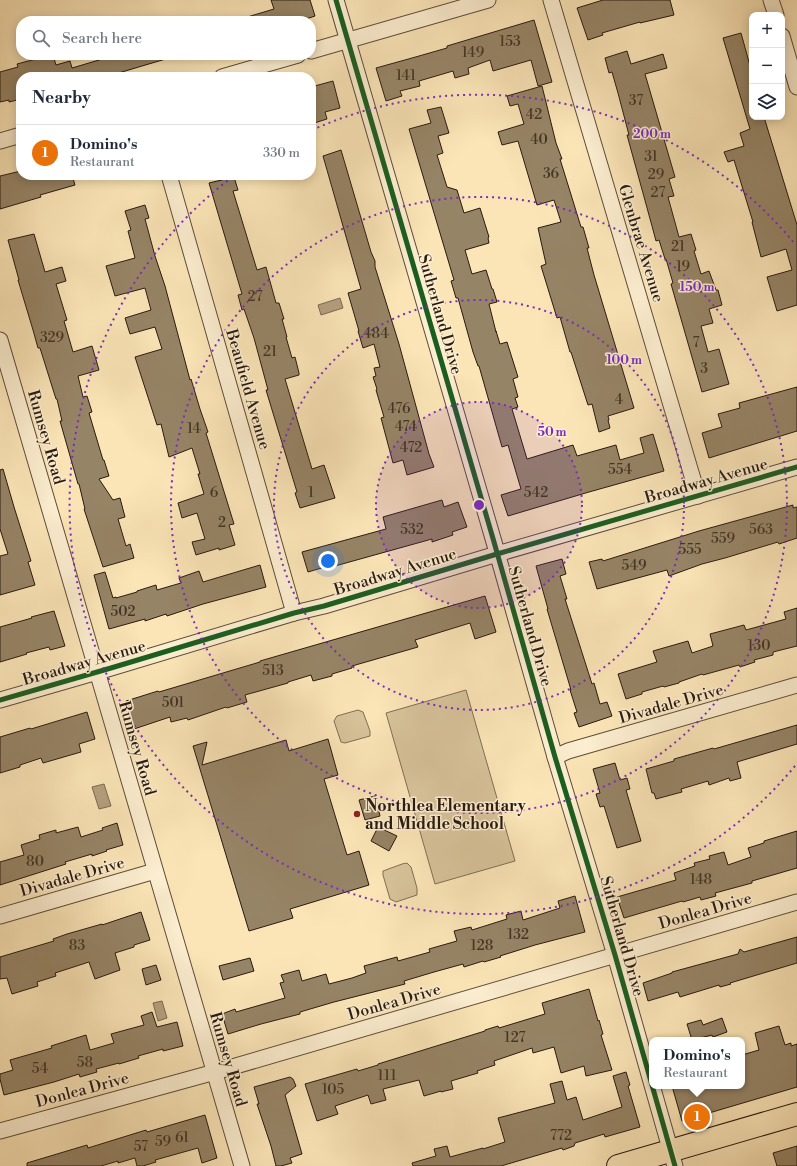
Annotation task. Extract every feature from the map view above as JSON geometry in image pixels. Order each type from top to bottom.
[{"type":"main road","points":[[618,1166],[673,1158],[797,1114]]},
{"type":"street","name":"Sutherland Drive","points":[[336,0],[555,757],[615,955],[649,1074]]},
{"type":"street","points":[[316,50],[488,0]]},
{"type":"street","name":"Glenbrae Avenue","points":[[551,0],[698,496]]},
{"type":"street","points":[[771,0],[775,12]]},
{"type":"street","points":[[785,46],[797,87]]},
{"type":"street","points":[[239,72],[281,60]]},
{"type":"street","points":[[0,141],[16,136]]},
{"type":"street","name":"Beaufield Avenue","points":[[170,180],[294,613]]},
{"type":"street","name":"Rumsey Road","points":[[0,340],[242,1166]]},
{"type":"street","name":"Broadway Avenue","points":[[0,700],[294,613],[797,468]]},
{"type":"street","name":"Divadale Drive","points":[[555,757],[568,751],[797,685]]},
{"type":"street","name":"Divadale Drive","points":[[0,916],[155,871]]},
{"type":"street","name":"Donlea Drive","points":[[0,1131],[214,1072],[797,902]]},
{"type":"street","name":"Sutherland Drive","points":[[653,1089],[673,1158]]},
{"type":"shaded area","points":[[340,298],[343,308],[321,315],[318,305]]},
{"type":"shaded area","points":[[466,690],[515,861],[435,884],[386,713]]},
{"type":"shaded area","points":[[358,710],[363,712],[370,731],[370,736],[345,743],[341,742],[334,721],[337,716]]},
{"type":"shaded area","points":[[104,784],[111,806],[99,809],[92,787]]},
{"type":"shaded area","points":[[407,863],[411,867],[417,888],[417,895],[396,902],[390,899],[383,871]]},
{"type":"shaded area","points":[[162,1001],[167,1018],[158,1021],[153,1003]]},
{"type":"building","points":[[271,0],[310,0],[315,16],[251,16],[274,9]]},
{"type":"building","points":[[603,0],[670,0],[674,15],[640,22],[602,33],[603,35],[588,40],[577,8]]},
{"type":"building","points":[[534,20],[552,82],[538,86],[531,60],[493,71],[490,60],[468,68],[469,74],[455,78],[453,71],[419,81],[420,86],[400,91],[402,96],[386,101],[376,68],[447,48],[447,46]]},
{"type":"building","points":[[741,33],[749,62],[749,120],[765,120],[797,225],[797,305],[777,311],[767,277],[792,270],[786,249],[761,257],[753,222],[734,160],[728,162],[724,152],[744,146],[740,133],[750,129],[723,38]]},
{"type":"building","points":[[627,51],[631,64],[663,54],[667,68],[645,74],[675,177],[669,179],[674,196],[668,197],[679,237],[691,234],[696,250],[694,251],[701,274],[709,271],[716,290],[718,290],[722,305],[709,309],[713,323],[701,326],[708,352],[719,349],[729,384],[702,392],[671,284],[673,283],[666,259],[659,240],[656,241],[627,135],[629,135],[612,72],[609,73],[605,58]]},
{"type":"building","points":[[32,60],[54,60],[56,65],[70,61],[72,68],[99,60],[162,60],[122,72],[16,72],[16,100],[0,102],[0,72],[18,67],[17,64]]},
{"type":"building","points":[[333,81],[340,108],[325,112],[327,119],[316,122],[316,86]]},
{"type":"building","points":[[542,86],[556,143],[562,159],[560,159],[581,227],[583,227],[594,275],[634,408],[608,416],[610,428],[599,432],[592,404],[588,405],[560,317],[557,318],[541,266],[546,264],[538,228],[561,222],[554,200],[537,205],[518,141],[502,145],[498,132],[524,124],[518,104],[510,106],[507,96]]},
{"type":"building","points":[[441,107],[449,133],[438,136],[443,153],[437,155],[447,187],[457,190],[464,213],[480,208],[489,237],[489,243],[465,250],[472,274],[486,270],[497,302],[489,304],[500,344],[507,342],[518,377],[513,379],[518,397],[515,398],[518,407],[512,409],[527,459],[573,445],[577,456],[616,445],[620,460],[644,453],[640,438],[653,434],[664,471],[508,516],[501,495],[521,489],[508,445],[502,447],[479,366],[473,352],[458,298],[456,298],[451,281],[454,280],[409,129],[431,123],[427,110]]},
{"type":"building","points":[[341,150],[375,261],[375,267],[399,344],[429,454],[434,467],[407,475],[403,460],[393,463],[381,418],[384,417],[373,377],[376,376],[374,368],[380,367],[374,344],[363,348],[348,293],[361,289],[323,156]]},
{"type":"building","points":[[16,172],[16,180],[74,180],[75,185],[0,209],[0,176]]},
{"type":"building","points":[[222,180],[235,180],[238,190],[233,191],[257,270],[266,267],[276,303],[279,303],[284,319],[282,319],[292,358],[295,357],[299,375],[285,379],[312,469],[324,465],[335,498],[300,508],[295,493],[297,492],[266,390],[268,390],[254,338],[244,309],[242,310],[238,295],[242,294],[209,183]]},
{"type":"building","points":[[145,205],[149,218],[145,219],[155,256],[165,286],[190,380],[191,379],[208,432],[206,433],[234,524],[229,525],[235,545],[196,555],[192,542],[205,539],[197,513],[182,518],[178,503],[204,494],[198,474],[200,474],[192,448],[169,457],[161,424],[157,425],[135,357],[162,349],[155,327],[130,334],[125,318],[151,310],[145,288],[115,296],[106,266],[135,258],[128,231],[131,230],[125,211]]},
{"type":"building","points":[[34,234],[45,272],[62,267],[66,281],[56,284],[67,320],[64,321],[73,352],[92,346],[99,370],[78,376],[83,397],[87,396],[92,412],[89,413],[109,476],[99,479],[113,500],[120,498],[125,517],[118,519],[126,546],[130,544],[134,558],[103,567],[84,509],[79,484],[60,421],[62,421],[57,399],[40,348],[38,348],[8,240]]},
{"type":"building","points":[[797,387],[797,431],[709,458],[702,433],[722,427],[718,414],[740,408],[739,403]]},
{"type":"building","points":[[3,469],[31,561],[28,562],[35,585],[0,595],[0,556],[8,554],[0,529],[0,470]]},
{"type":"building","points":[[442,500],[444,507],[458,502],[467,527],[452,532],[453,535],[432,542],[432,539],[308,572],[302,552],[386,529],[383,517]]},
{"type":"building","points":[[793,505],[793,508],[797,507],[797,538],[702,564],[669,576],[667,570],[597,589],[589,562],[602,559],[603,561],[699,531]]},
{"type":"building","points":[[562,559],[566,574],[560,576],[567,599],[565,599],[592,684],[594,683],[600,704],[607,702],[612,716],[579,727],[574,713],[577,712],[536,566]]},
{"type":"building","points":[[260,565],[266,587],[203,604],[167,616],[166,614],[145,621],[145,619],[109,629],[94,575],[105,572],[113,598],[116,598],[156,585],[157,590],[181,583],[179,578],[199,571],[203,582]]},
{"type":"building","points":[[485,596],[496,632],[475,639],[470,623],[415,640],[418,647],[352,666],[352,668],[332,674],[332,676],[313,681],[311,675],[245,695],[247,702],[227,708],[226,707],[188,720],[187,718],[171,722],[170,717],[134,729],[126,701]]},
{"type":"building","points":[[797,608],[797,646],[773,652],[773,655],[754,660],[755,662],[740,667],[739,665],[703,675],[702,674],[679,683],[642,692],[642,694],[626,699],[618,674],[657,662],[653,651],[688,641],[692,653],[713,646],[710,634],[744,625],[746,630],[786,619],[784,612]]},
{"type":"building","points":[[54,611],[65,646],[50,650],[49,647],[0,662],[0,627]]},
{"type":"building","points":[[87,712],[95,739],[79,744],[81,752],[43,763],[41,758],[20,765],[20,767],[0,773],[0,737]]},
{"type":"building","points":[[797,725],[797,744],[737,762],[741,778],[730,781],[729,778],[709,785],[708,781],[681,789],[682,792],[656,799],[654,793],[652,793],[646,769],[674,761],[674,759]]},
{"type":"building","points":[[328,739],[338,775],[324,779],[347,855],[359,851],[369,885],[290,909],[293,918],[249,931],[193,746],[207,742],[202,765],[286,740],[289,751]]},
{"type":"building","points":[[615,763],[620,780],[627,778],[630,789],[626,790],[641,841],[617,848],[604,806],[600,807],[596,794],[600,793],[593,769]]},
{"type":"building","points":[[375,796],[380,816],[365,820],[359,800]]},
{"type":"building","points":[[117,823],[123,845],[92,856],[92,854],[65,862],[66,864],[0,885],[0,862],[24,855],[21,845],[40,839],[39,835],[56,830],[56,833],[78,827],[81,837],[103,830],[102,828]]},
{"type":"building","points":[[378,827],[397,836],[389,851],[371,841]]},
{"type":"building","points":[[797,831],[797,868],[752,881],[752,883],[715,893],[716,896],[701,900],[700,897],[682,901],[624,918],[617,897],[676,880],[674,873],[695,866],[694,863],[710,859],[709,856],[724,852],[728,865],[751,857],[748,848],[764,843],[764,841]]},
{"type":"building","points":[[575,896],[585,932],[535,945],[484,962],[483,961],[464,967],[463,964],[434,972],[404,981],[405,984],[334,1002],[300,1012],[300,1014],[228,1034],[222,1014],[235,1009],[236,1012],[285,998],[280,983],[284,982],[281,975],[299,970],[302,981],[326,974],[329,984],[352,978],[366,973],[364,966],[397,957],[398,961],[430,952],[429,949],[457,941],[454,931],[471,927],[472,930],[507,919],[506,915],[521,911],[523,920],[560,908],[558,901]]},
{"type":"building","points":[[141,912],[150,940],[115,953],[120,970],[95,979],[89,962],[55,973],[56,976],[37,982],[38,986],[12,994],[7,978],[0,979],[0,957],[54,941],[53,939],[67,934],[102,925]]},
{"type":"building","points":[[797,937],[797,963],[720,987],[719,985],[680,997],[678,992],[648,1001],[643,983],[672,972],[738,954],[740,949],[744,952]]},
{"type":"building","points":[[250,958],[254,971],[223,980],[219,966]]},
{"type":"building","points":[[156,965],[161,980],[146,985],[142,969]]},
{"type":"building","points":[[589,989],[612,1070],[586,1076],[584,1066],[561,1073],[554,1047],[533,1053],[532,1048],[494,1061],[495,1065],[477,1071],[478,1073],[451,1081],[453,1089],[424,1096],[419,1080],[383,1089],[386,1100],[371,1104],[368,1095],[335,1106],[338,1114],[317,1121],[305,1084],[357,1069],[358,1071],[498,1026],[499,1028],[545,1014],[542,1003]]},
{"type":"building","points":[[152,1012],[157,1027],[177,1022],[183,1046],[163,1051],[163,1049],[138,1056],[139,1058],[96,1069],[97,1072],[80,1077],[79,1074],[4,1095],[0,1074],[13,1070],[10,1060],[52,1048],[51,1046],[86,1035],[90,1050],[114,1043],[111,1034],[144,1025],[141,1016]]},
{"type":"building","points":[[722,1018],[727,1032],[713,1037],[712,1035],[704,1037],[691,1037],[687,1024],[701,1020],[703,1025]]},
{"type":"building","points":[[779,1026],[785,1045],[791,1043],[791,1046],[797,1044],[797,1087],[682,1121],[673,1089],[745,1089],[745,1054],[759,1050],[755,1033]]},
{"type":"building","points":[[626,1072],[630,1085],[628,1086],[640,1127],[605,1137],[604,1134],[575,1143],[574,1146],[563,1150],[562,1148],[501,1166],[413,1166],[412,1163],[436,1156],[434,1149],[447,1146],[450,1157],[505,1142],[498,1118],[555,1103],[550,1084],[562,1081],[567,1100],[576,1097],[583,1120],[622,1107],[613,1076]]},
{"type":"building","points":[[290,1077],[293,1079],[296,1086],[285,1095],[302,1154],[290,1158],[292,1163],[276,1166],[257,1104],[259,1104],[254,1087]]},
{"type":"building","points":[[205,1115],[217,1158],[202,1163],[198,1148],[155,1160],[156,1162],[143,1166],[137,1166],[135,1158],[101,1166],[27,1166],[27,1163],[87,1145],[88,1148],[146,1130],[147,1132]]},
{"type":"building","points":[[797,1146],[797,1166],[777,1166],[773,1153]]},
{"type":"cycle path","points":[[336,0],[555,757],[615,955],[649,1075]]},
{"type":"cycle path","points":[[0,700],[797,467]]},
{"type":"cycle path","points":[[653,1089],[675,1166]]},
{"type":"place","name":"Northlea Elementary and Middle School","points":[[357,814]]},
{"type":"place","name":"Domino's","points":[[697,1117]]}]
